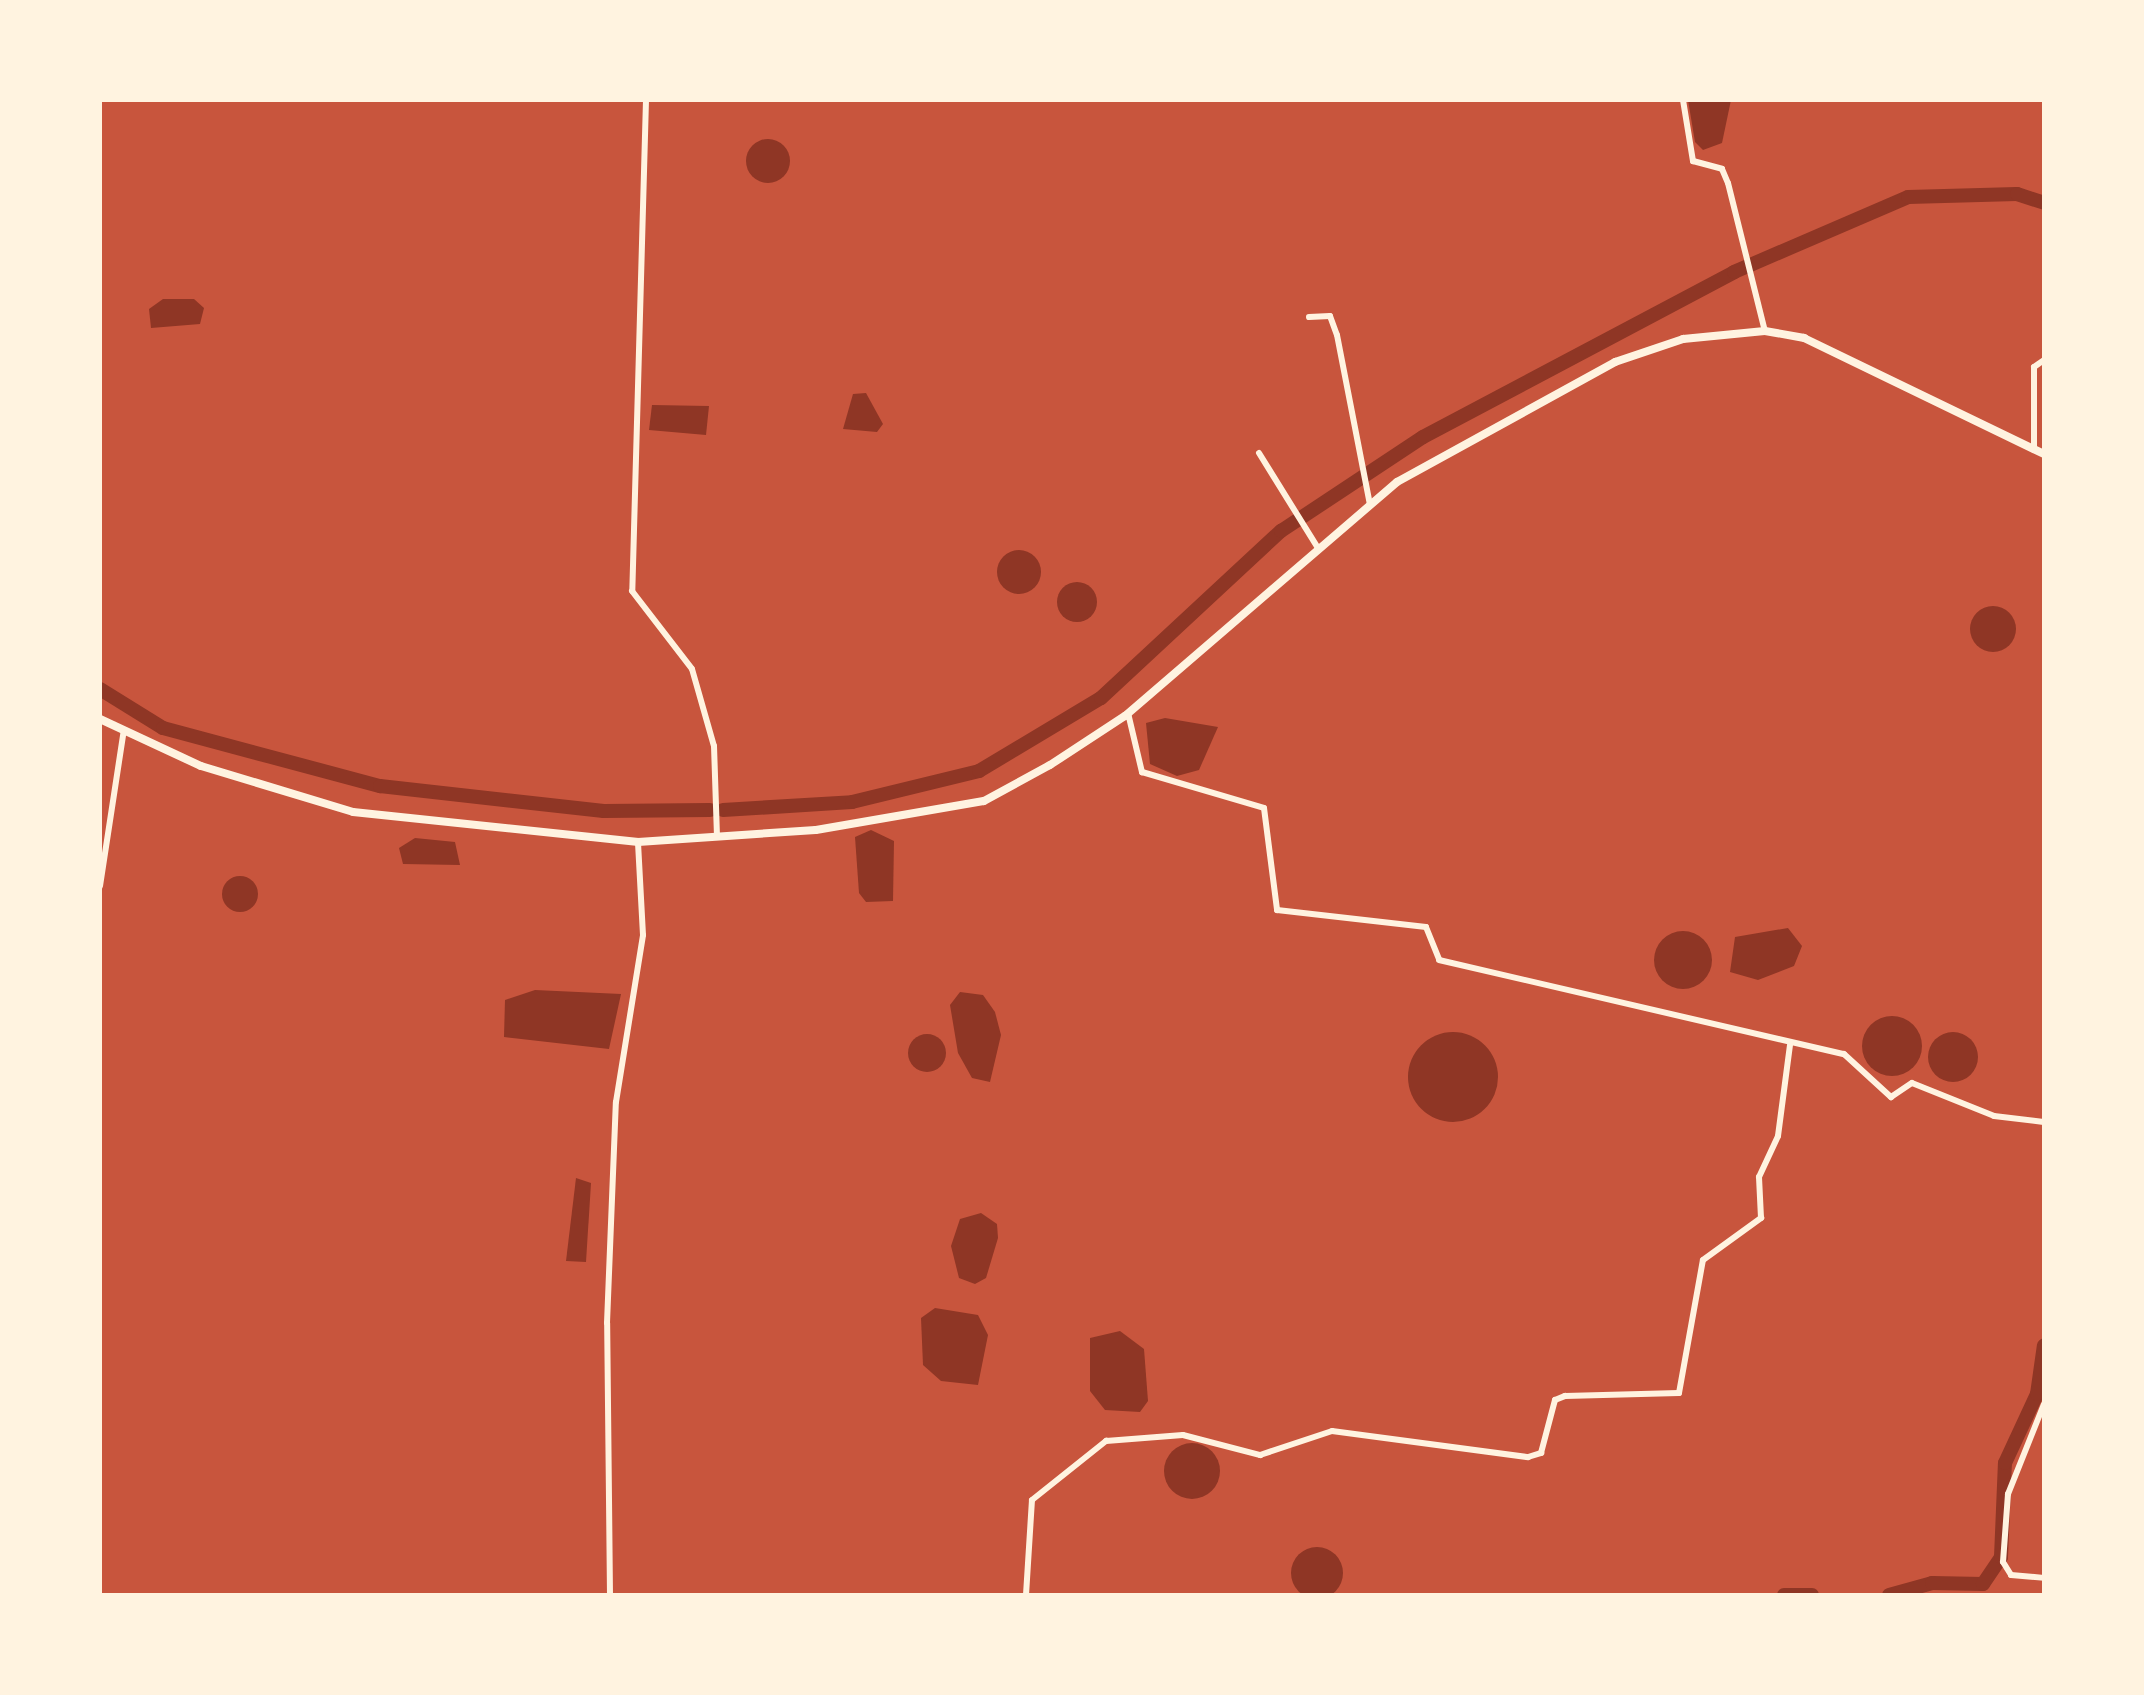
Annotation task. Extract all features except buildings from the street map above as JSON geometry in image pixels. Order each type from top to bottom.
[{"type":"main road","points":[[100,719],[201,766],[353,812],[494,834],[638,842],[816,830],[984,801],[1128,713],[1370,504],[1615,362],[1683,340],[1765,332],[1804,338],[2039,452]]},
{"type":"street","points":[[646,100],[632,591],[692,669],[714,746],[717,836]]},
{"type":"street","points":[[1683,100],[1693,161],[1722,169],[1754,273],[1765,332]]},
{"type":"street","points":[[1309,317],[1330,316],[1337,335],[1370,504]]},
{"type":"street","points":[[2039,452],[2029,416],[2034,366],[2044,360]]},
{"type":"street","points":[[1260,454],[1318,548]]},
{"type":"street","points":[[1128,713],[1142,772],[1211,799],[1264,808],[1276,910],[1426,927],[1439,960],[1616,994],[1790,1046],[1844,1054],[1891,1097],[1912,1082],[1994,1116],[2044,1122]]},
{"type":"street","points":[[100,886],[124,730]]},
{"type":"street","points":[[610,1595],[605,1362],[616,1102],[643,936],[638,842]]},
{"type":"street","points":[[1026,1595],[1032,1500],[1106,1441],[1183,1435],[1260,1455],[1332,1431],[1528,1457],[1541,1452],[1554,1400],[1566,1396],[1679,1393],[1704,1260],[1761,1218],[1759,1177],[1778,1136],[1790,1046]]},
{"type":"street","points":[[2044,1404],[2008,1494],[2003,1562],[2011,1576],[2044,1578]]},
{"type":"shaded area","points":[[1688,100],[1731,100],[1722,143],[1703,150],[1695,142]]},
{"type":"shaded area","points":[[768,139],[783,146],[790,161],[783,176],[768,183],[753,176],[746,161],[753,146]]},
{"type":"shaded area","points":[[163,299],[194,299],[204,308],[200,324],[151,328],[149,309]]},
{"type":"shaded area","points":[[866,393],[883,424],[877,432],[843,429],[853,394]]},
{"type":"shaded area","points":[[652,405],[709,406],[706,435],[649,430]]},
{"type":"shaded area","points":[[1019,550],[1035,556],[1041,572],[1035,588],[1019,594],[1003,588],[997,572],[1003,556]]},
{"type":"shaded area","points":[[1077,582],[1091,588],[1097,602],[1091,616],[1077,622],[1063,616],[1057,602],[1063,588]]},
{"type":"shaded area","points":[[1993,606],[2010,612],[2016,629],[2010,646],[1993,652],[1976,646],[1970,629],[1976,612]]},
{"type":"shaded area","points":[[1165,718],[1218,727],[1199,770],[1177,776],[1150,764],[1146,723]]},
{"type":"shaded area","points":[[871,830],[894,841],[893,901],[866,902],[859,893],[855,837]]},
{"type":"shaded area","points":[[415,838],[455,842],[460,865],[403,864],[399,848]]},
{"type":"shaded area","points":[[240,876],[253,881],[258,894],[253,907],[240,912],[227,907],[222,894],[227,881]]},
{"type":"shaded area","points":[[1788,928],[1802,946],[1794,966],[1758,980],[1730,972],[1735,937]]},
{"type":"shaded area","points":[[1683,931],[1704,939],[1712,960],[1704,981],[1683,989],[1662,981],[1654,960],[1662,939]]},
{"type":"shaded area","points":[[535,990],[621,994],[609,1049],[504,1037],[505,1000]]},
{"type":"shaded area","points":[[960,992],[983,995],[995,1012],[1001,1035],[990,1082],[972,1078],[958,1053],[950,1005]]},
{"type":"shaded area","points":[[1892,1016],[1913,1025],[1922,1046],[1913,1067],[1892,1076],[1871,1067],[1862,1046],[1871,1025]]},
{"type":"shaded area","points":[[1453,1032],[1470,1035],[1485,1045],[1495,1060],[1495,1094],[1485,1109],[1470,1119],[1453,1122],[1436,1119],[1421,1109],[1411,1094],[1408,1077],[1411,1060],[1421,1045],[1436,1035]]},
{"type":"shaded area","points":[[1953,1032],[1970,1040],[1978,1057],[1970,1074],[1953,1082],[1936,1074],[1928,1057],[1936,1040]]},
{"type":"shaded area","points":[[927,1034],[940,1040],[946,1053],[940,1066],[927,1072],[914,1066],[908,1053],[914,1040]]},
{"type":"shaded area","points":[[576,1178],[591,1183],[586,1262],[566,1261]]},
{"type":"shaded area","points":[[981,1213],[997,1224],[998,1238],[986,1278],[975,1284],[959,1278],[951,1246],[960,1219]]},
{"type":"shaded area","points":[[935,1308],[978,1315],[988,1335],[978,1385],[941,1381],[923,1365],[921,1318]]},
{"type":"shaded area","points":[[1120,1331],[1144,1349],[1148,1401],[1140,1412],[1105,1410],[1090,1391],[1090,1338]]},
{"type":"shaded area","points":[[1192,1443],[1211,1452],[1220,1471],[1211,1490],[1192,1499],[1173,1490],[1164,1471],[1173,1452]]},
{"type":"shaded area","points":[[1317,1547],[1336,1554],[1343,1573],[1336,1592],[1317,1599],[1298,1592],[1291,1573],[1298,1554]]},
{"type":"waterway","points":[[723,810],[852,802],[979,771],[1101,698],[1281,531],[1423,437],[1734,272],[1908,197],[2017,194],[2044,203]]},
{"type":"waterway","points":[[100,689],[163,728],[380,786],[604,811],[710,810]]},
{"type":"waterway","points":[[1889,1595],[1932,1583],[1983,1584],[2001,1557],[2005,1463],[2037,1394],[2044,1345]]},
{"type":"waterway","points":[[1784,1595],[1812,1595]]}]
